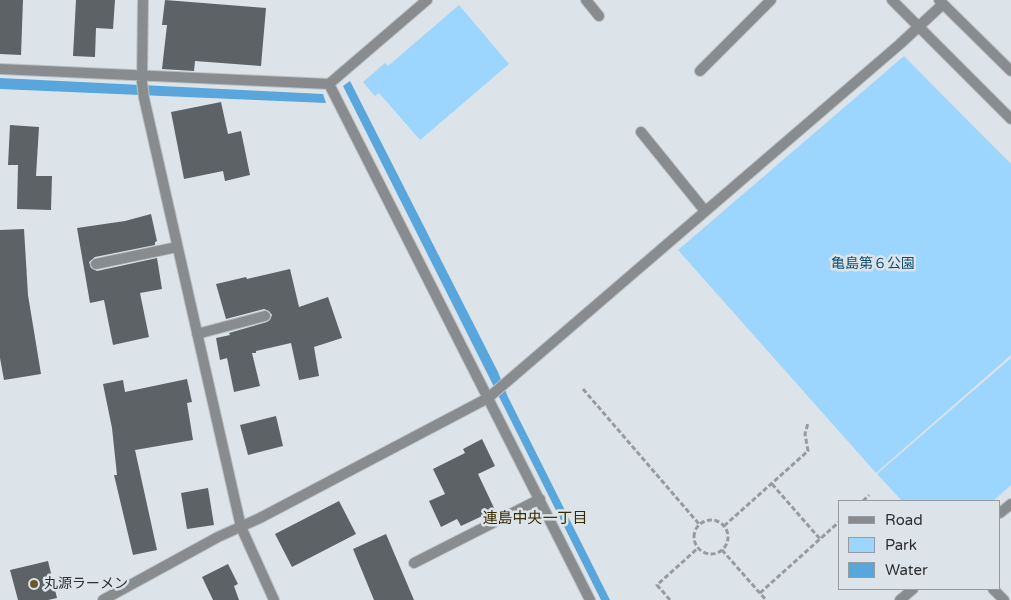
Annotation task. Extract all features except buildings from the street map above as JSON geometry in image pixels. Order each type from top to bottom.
[{"type":"street","points":[[143,0],[142,79],[144,98],[241,526],[274,600]]},
{"type":"street","points":[[0,69],[142,79],[329,84],[427,0]]},
{"type":"street","points":[[586,0],[599,16]]},
{"type":"street","points":[[700,70],[771,0]]},
{"type":"street","points":[[892,0],[1011,119]]},
{"type":"street","points":[[103,600],[489,397],[918,26],[943,1],[1011,71]]},
{"type":"street","points":[[329,84],[489,397],[588,600]]},
{"type":"street","points":[[641,132],[705,211]]},
{"type":"street","points":[[96,264],[177,247]]},
{"type":"street","points":[[197,334],[265,316]]},
{"type":"street","points":[[414,563],[540,499]]},
{"type":"street","points":[[1001,512],[1011,504]]},
{"type":"street","points":[[900,600],[912,590]]},
{"type":"street","points":[[994,590],[1004,600]]},
{"type":"path","points":[[583,389],[699,524]]},
{"type":"path","points":[[724,526],[808,451],[805,434],[808,423]]},
{"type":"path","points":[[772,484],[820,539]]},
{"type":"path","points":[[863,500],[869,495]]},
{"type":"path","points":[[714,520],[724,526],[727,530],[728,541],[722,550],[712,554],[702,552],[698,548],[694,539],[699,524],[704,521],[714,520]]},
{"type":"path","points":[[760,593],[838,523]]},
{"type":"path","points":[[670,600],[657,585],[698,548]]},
{"type":"path","points":[[722,550],[766,600]]},
{"type":"green space","points":[[459,5],[509,64],[420,140],[379,93],[375,96],[363,82],[385,63],[388,66]]},
{"type":"green space","name":"亀島第６公園","points":[[904,56],[1011,164],[1011,355],[876,473],[678,250]]},
{"type":"green space","points":[[1011,358],[1011,485],[994,500],[901,500],[877,474]]},
{"type":"water","points":[[0,78],[323,94],[326,103],[0,89]]},
{"type":"water","points":[[350,81],[498,372],[508,397],[610,600],[601,600],[343,86]]},
{"type":"place","name":"丸源ラーメン","points":[[34,584]]},
{"type":"district","name":"連島中央一丁目","points":[[535,519]]}]
